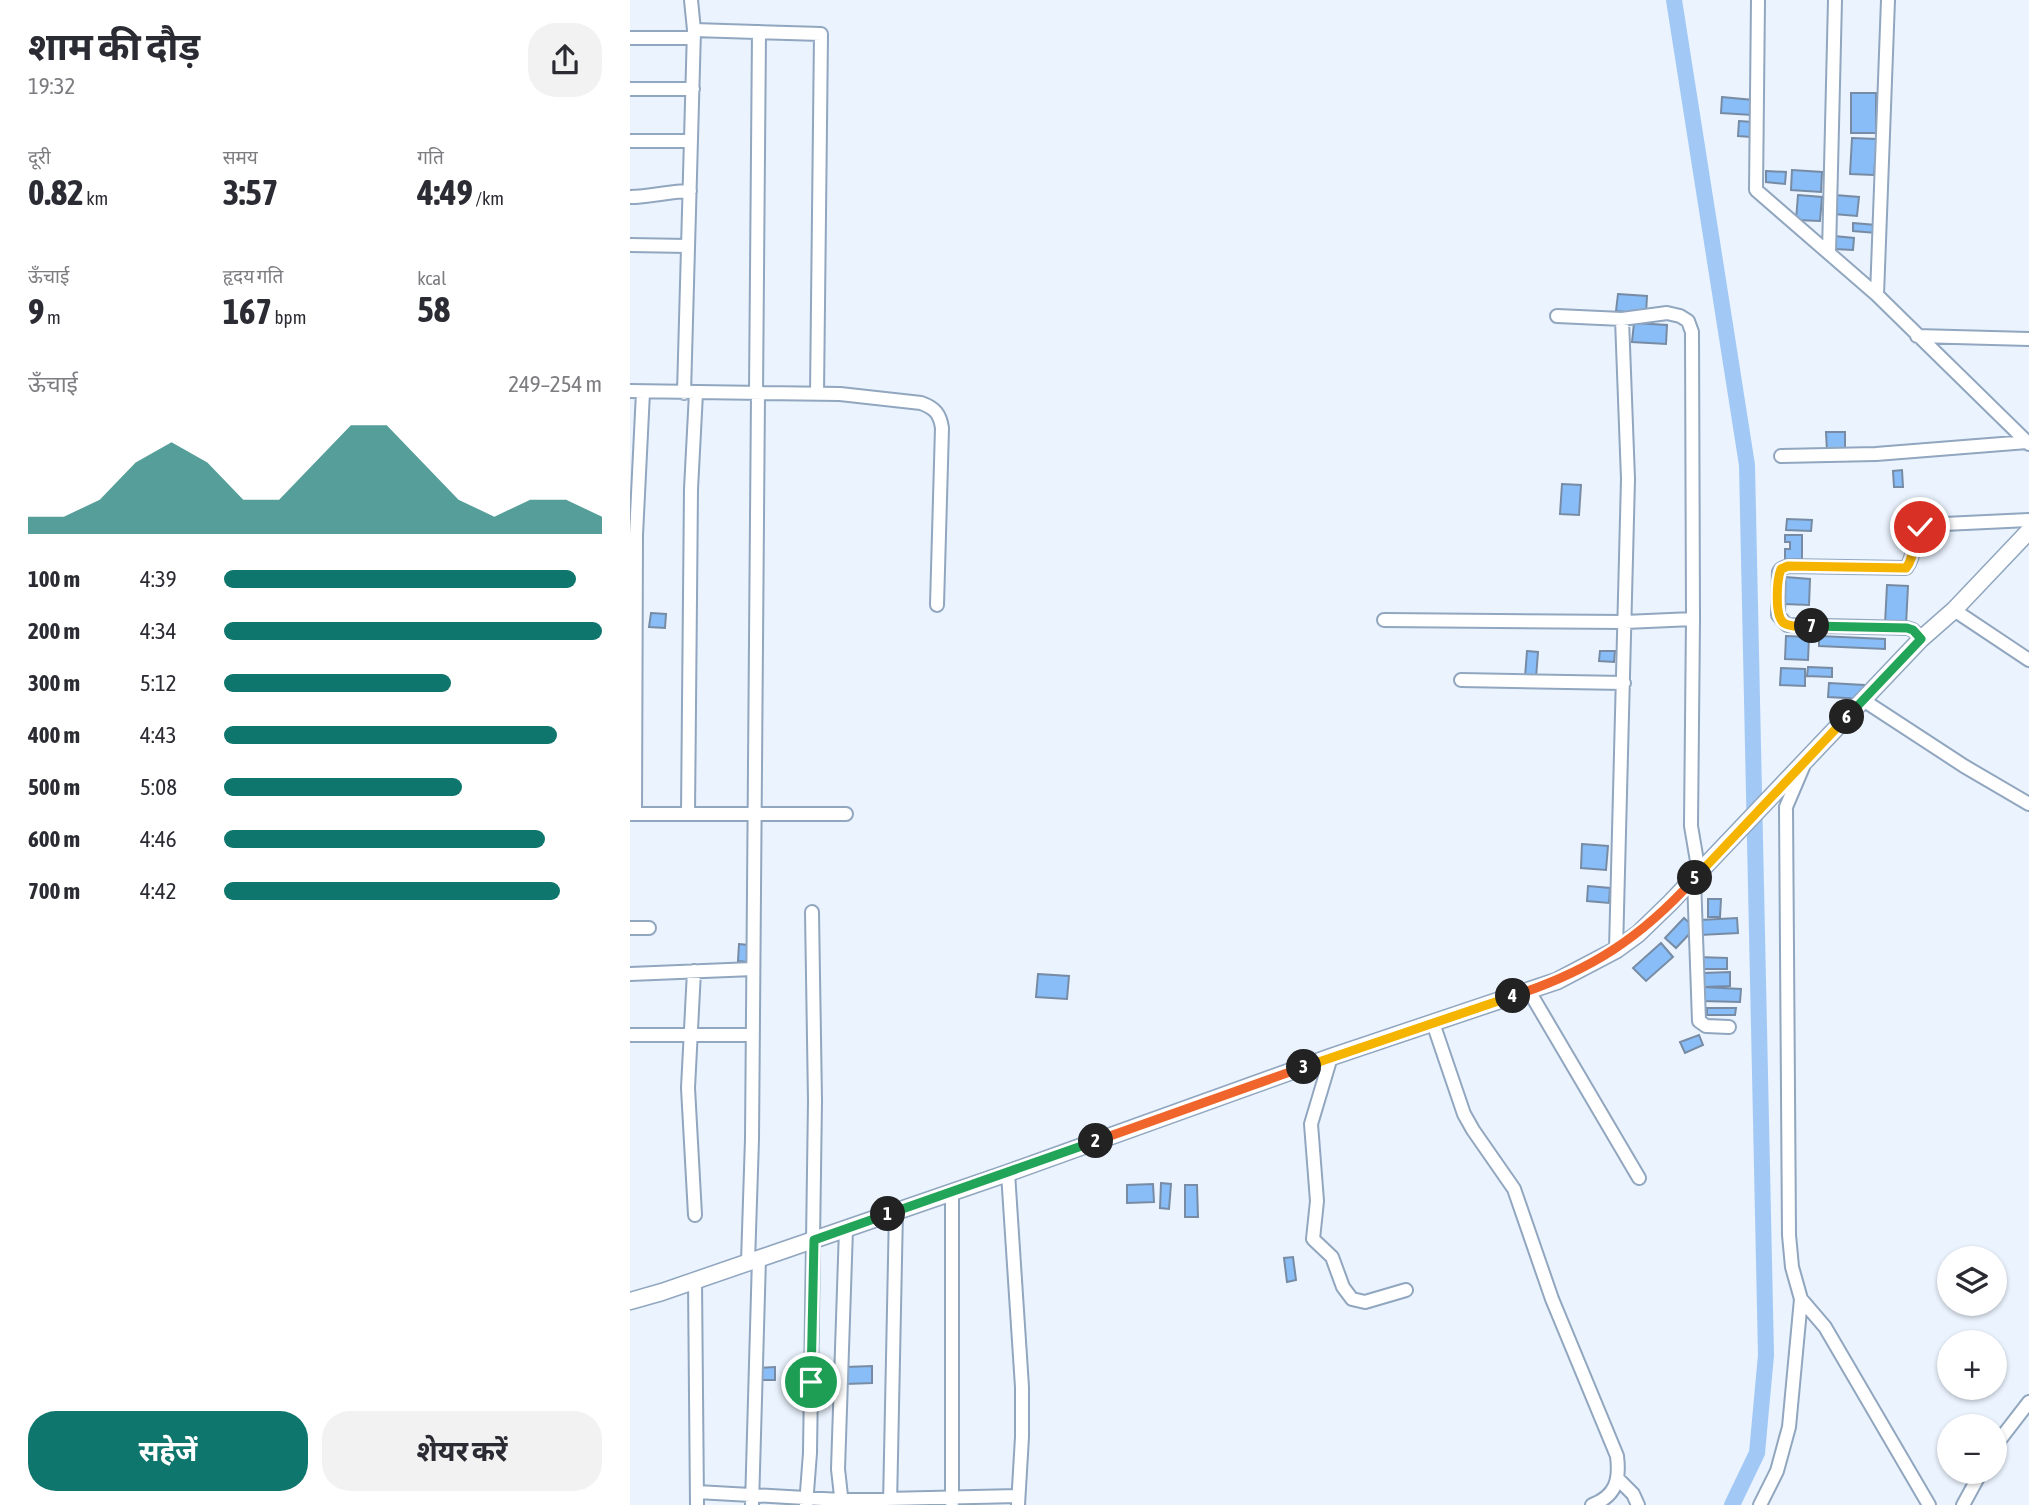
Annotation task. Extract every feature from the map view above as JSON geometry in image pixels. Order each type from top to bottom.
[{"type":"street","points":[[688,813],[691,489],[688,246],[694,34],[691,0]]},
{"type":"street","points":[[1758,0],[1755,188],[1877,295],[2028,443]]},
{"type":"street","points":[[1829,252],[1835,0]]},
{"type":"street","points":[[1877,295],[1888,0]]},
{"type":"street","points":[[752,1501],[752,969],[759,32]]},
{"type":"street","points":[[630,38],[759,32],[821,34],[817,394]]},
{"type":"street","points":[[630,89],[692,89]]},
{"type":"street","points":[[630,141],[691,141]]},
{"type":"street","points":[[630,197],[690,191]]},
{"type":"street","points":[[630,245],[688,246]]},
{"type":"street","points":[[1557,316],[1622,318],[1667,313],[1681,316],[1688,321],[1692,332],[1691,826],[1697,876],[1699,1021],[1706,1026],[1729,1027]]},
{"type":"street","points":[[1616,950],[1628,479],[1622,318]]},
{"type":"street","points":[[1917,336],[2029,340]]},
{"type":"street","points":[[846,814],[632,814],[636,391],[817,394],[921,403],[932,407],[938,412],[942,428],[937,604]]},
{"type":"street","points":[[1781,456],[1875,454],[2028,443]]},
{"type":"street","points":[[1921,639],[1913,630],[1907,628],[1787,625],[1778,615],[1779,572],[1788,566],[1906,568],[1910,562],[1917,530],[1923,525],[2029,520]]},
{"type":"street","points":[[630,1301],[814,1240],[1331,1057],[1529,991],[1576,972],[1616,950],[1638,934],[1697,876],[1921,639],[1954,610],[2029,531]]},
{"type":"street","points":[[1954,610],[2029,660]]},
{"type":"street","points":[[1384,620],[1625,622],[1693,619]]},
{"type":"street","points":[[1461,680],[1623,683]]},
{"type":"street","points":[[1863,700],[1964,766],[2029,804]]},
{"type":"street","points":[[1760,1505],[1777,1471],[1789,1427],[1801,1300],[1791,1267],[1788,1235],[1786,807],[1804,764]]},
{"type":"street","points":[[806,1501],[810,1453],[814,1240],[812,912]]},
{"type":"street","points":[[630,928],[649,928]]},
{"type":"street","points":[[630,974],[752,969]]},
{"type":"street","points":[[694,971],[688,1088],[695,1215]]},
{"type":"street","points":[[1529,991],[1639,1178]]},
{"type":"street","points":[[1433,1023],[1464,1114],[1514,1189],[1558,1312],[1617,1455],[1618,1479],[1611,1494],[1592,1505]]},
{"type":"street","points":[[630,1035],[752,1035]]},
{"type":"street","points":[[1331,1057],[1311,1124],[1317,1201],[1313,1238],[1316,1244],[1332,1257],[1343,1287],[1352,1299],[1365,1302],[1406,1290]]},
{"type":"street","points":[[695,1280],[697,1499],[841,1502],[1018,1501],[1022,1387],[1008,1173]]},
{"type":"street","points":[[952,1192],[952,1501]]},
{"type":"street","points":[[890,1502],[896,1211]]},
{"type":"street","points":[[841,1502],[838,1469],[846,1228]]},
{"type":"street","points":[[1801,1300],[1825,1327],[1929,1505]]},
{"type":"street","points":[[2007,1430],[2029,1402]]},
{"type":"street","points":[[1618,1479],[1633,1494],[1638,1505]]},
{"type":"street","points":[[1963,1505],[1974,1484]]},
{"type":"building","points":[[1851,93],[1876,93],[1876,133],[1851,133]]},
{"type":"building","points":[[1722,97],[1753,100],[1752,115],[1721,113]]},
{"type":"building","points":[[1739,121],[1752,122],[1751,137],[1738,136]]},
{"type":"building","points":[[1852,138],[1877,139],[1874,175],[1850,174]]},
{"type":"building","points":[[1792,170],[1822,172],[1821,192],[1791,190]]},
{"type":"building","points":[[1766,171],[1786,172],[1785,184],[1766,182]]},
{"type":"building","points":[[1798,195],[1822,197],[1820,221],[1796,220]]},
{"type":"building","points":[[1835,195],[1859,197],[1857,216],[1834,214]]},
{"type":"building","points":[[1853,223],[1876,225],[1876,233],[1853,231]]},
{"type":"building","points":[[1834,236],[1854,238],[1853,250],[1834,249]]},
{"type":"building","points":[[1618,294],[1647,296],[1646,314],[1616,311]]},
{"type":"building","points":[[1634,323],[1667,325],[1666,344],[1632,342]]},
{"type":"building","points":[[1826,432],[1845,432],[1845,451],[1827,451]]},
{"type":"building","points":[[1902,470],[1903,487],[1894,487],[1893,471]]},
{"type":"building","points":[[1562,484],[1581,485],[1579,515],[1560,514]]},
{"type":"building","points":[[1787,519],[1812,520],[1811,531],[1786,530]]},
{"type":"building","points":[[1785,535],[1802,535],[1802,559],[1785,559],[1785,549],[1790,549],[1790,542],[1785,542]]},
{"type":"building","points":[[1785,577],[1810,579],[1809,605],[1784,604]]},
{"type":"building","points":[[1887,585],[1908,586],[1906,625],[1885,624]]},
{"type":"building","points":[[651,613],[666,614],[665,628],[649,627]]},
{"type":"building","points":[[1786,636],[1809,637],[1808,660],[1785,659]]},
{"type":"building","points":[[1819,636],[1885,639],[1885,649],[1819,646]]},
{"type":"building","points":[[1527,651],[1538,652],[1536,678],[1525,677]]},
{"type":"building","points":[[1600,651],[1615,651],[1614,662],[1599,661]]},
{"type":"building","points":[[1808,667],[1832,668],[1832,677],[1807,676]]},
{"type":"building","points":[[1781,668],[1805,669],[1805,686],[1780,685]]},
{"type":"building","points":[[1829,683],[1864,685],[1863,699],[1828,697]]},
{"type":"building","points":[[1582,844],[1608,846],[1606,870],[1581,868]]},
{"type":"building","points":[[1588,886],[1610,888],[1609,903],[1587,901]]},
{"type":"building","points":[[1708,899],[1721,899],[1720,917],[1708,917]]},
{"type":"building","points":[[1684,918],[1695,928],[1676,948],[1665,938]]},
{"type":"building","points":[[1737,918],[1738,933],[1700,935],[1700,920]]},
{"type":"building","points":[[1661,943],[1673,957],[1646,981],[1633,968]]},
{"type":"building","points":[[739,944],[748,945],[747,962],[738,961]]},
{"type":"building","points":[[1697,957],[1727,958],[1727,969],[1697,969]]},
{"type":"building","points":[[1730,972],[1730,986],[1704,987],[1703,973]]},
{"type":"building","points":[[1038,974],[1069,976],[1067,999],[1036,997]]},
{"type":"building","points":[[1703,987],[1741,989],[1740,1002],[1702,1001]]},
{"type":"building","points":[[1707,1008],[1736,1008],[1735,1015],[1707,1015]]},
{"type":"building","points":[[1699,1035],[1703,1045],[1685,1053],[1680,1042]]},
{"type":"building","points":[[1161,1183],[1171,1184],[1169,1209],[1160,1208]]},
{"type":"building","points":[[1153,1184],[1154,1202],[1127,1203],[1127,1185]]},
{"type":"building","points":[[1185,1185],[1197,1185],[1198,1217],[1185,1217]]},
{"type":"building","points":[[1293,1257],[1296,1280],[1287,1282],[1284,1258]]},
{"type":"building","points":[[872,1366],[872,1383],[846,1384],[846,1367]]},
{"type":"building","points":[[775,1367],[775,1380],[758,1380],[758,1368]]},
{"type":"waterway","points":[[1674,0],[1747,465],[1766,1355],[1757,1453],[1732,1505]]},
{"type":"route","points":[[811,1382],[814,1240],[1331,1057],[1557,981],[1616,950],[1638,934],[1782,789],[1921,639],[1913,630],[1907,628],[1787,625],[1778,615],[1778,576],[1781,569],[1788,566],[1906,568],[1920,527]]}]
